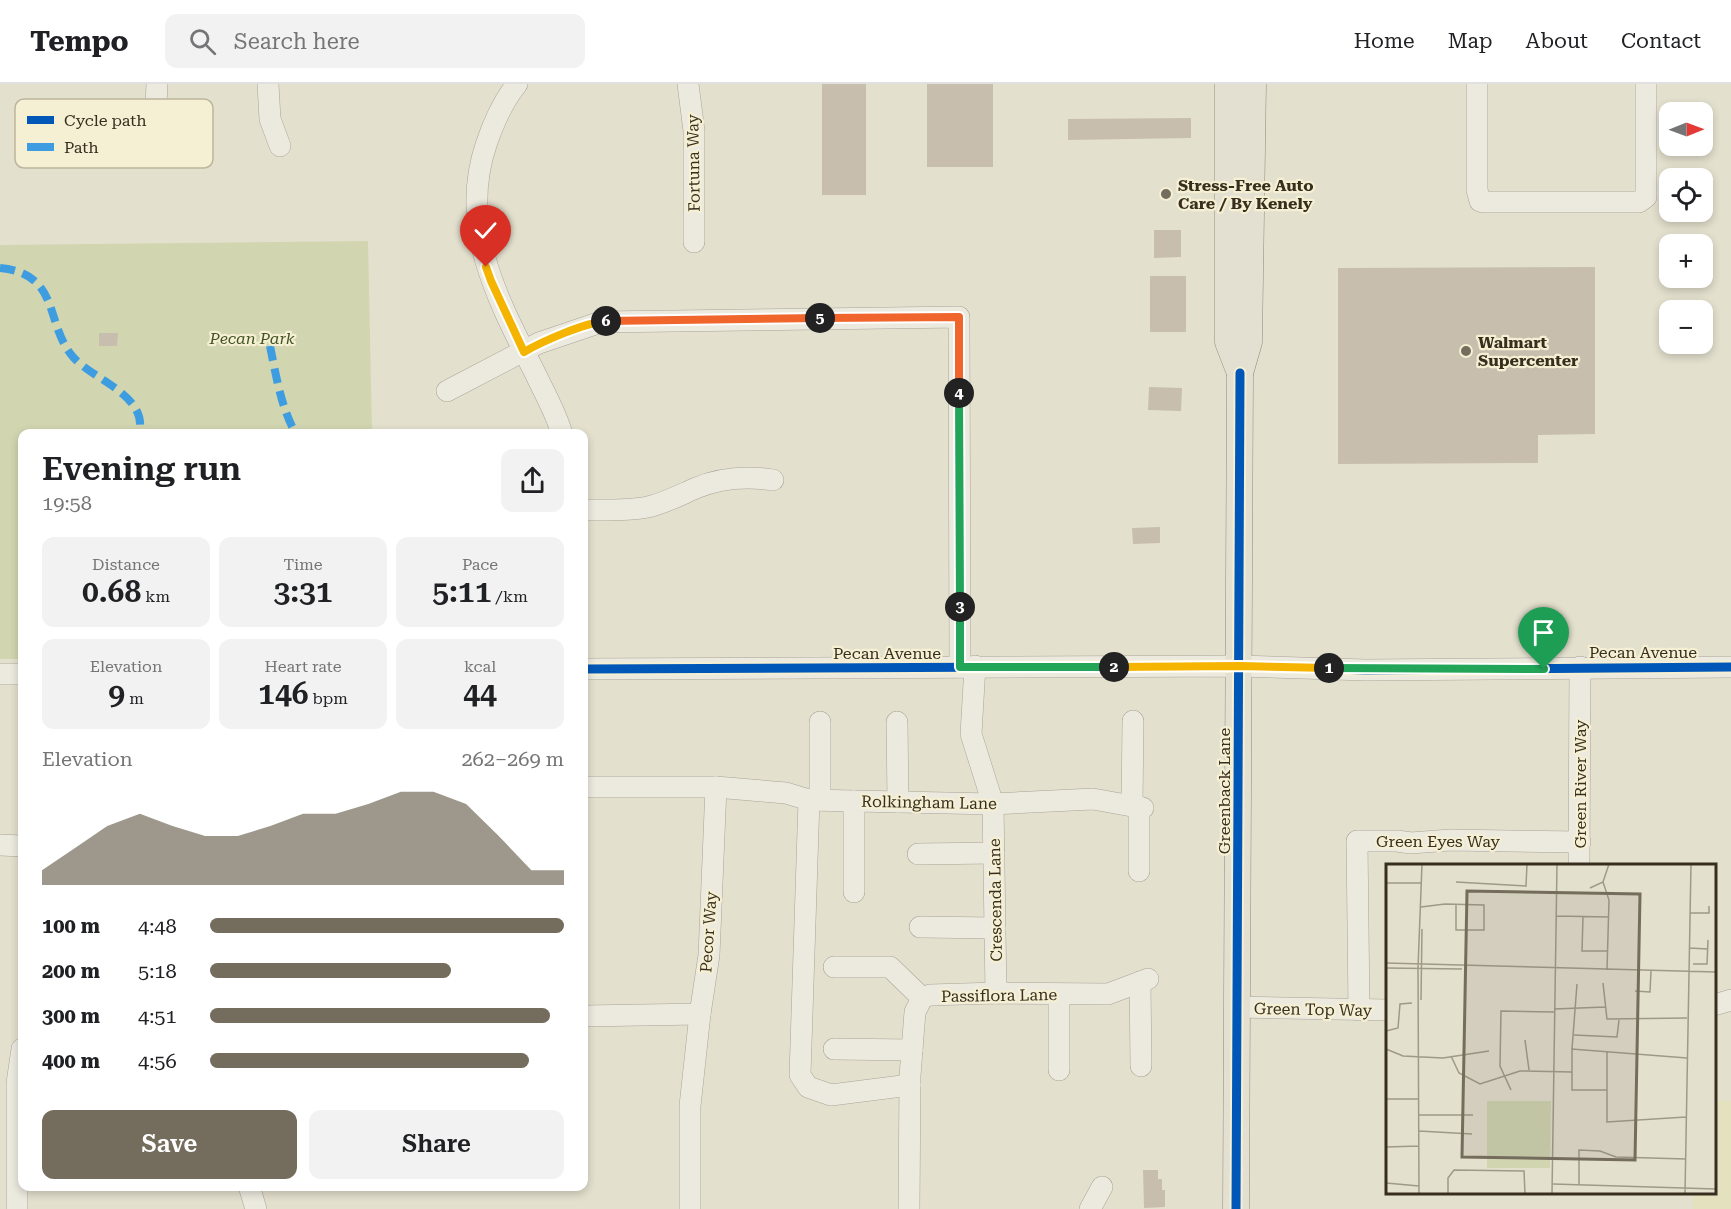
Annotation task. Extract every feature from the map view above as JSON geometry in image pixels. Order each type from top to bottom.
[{"type":"main road","points":[[1228,84],[1228,198],[1237,210],[1242,232],[1239,242]]},
{"type":"main road","name":"Greenback Lane","points":[[1236,1209],[1240,373],[1249,342],[1250,301],[1240,291],[1238,258],[1252,84]]},
{"type":"main road","name":"Greenback Lane","points":[[1239,242],[1228,342],[1240,373]]},
{"type":"street","points":[[156,99],[157,84]]},
{"type":"street","points":[[268,84],[270,119],[280,146]]},
{"type":"street","name":"Fortuna Way","points":[[688,84],[694,130],[694,243]]},
{"type":"street","points":[[1477,84],[1477,190],[1478,196],[1484,202],[1642,201],[1646,197],[1646,84]]},
{"type":"street","points":[[510,87],[481,160],[477,188],[477,218],[491,281],[560,429]]},
{"type":"street","name":"Crescenda Lane","points":[[524,352],[539,343],[591,324],[611,320],[959,317],[967,667],[971,734],[993,804],[996,993]]},
{"type":"street","points":[[447,391],[524,352]]},
{"type":"street","points":[[588,510],[648,507],[705,484],[725,480],[758,478],[773,480]]},
{"type":"street","name":"Pecan Avenue","points":[[588,669],[1240,666],[1366,670],[1731,667]]},
{"type":"street","name":"Green River Way","points":[[1579,864],[1580,667]]},
{"type":"street","points":[[0,674],[18,674]]},
{"type":"street","points":[[1134,721],[1139,871]]},
{"type":"street","points":[[820,722],[800,1075],[808,1087],[831,1095],[910,1085]]},
{"type":"street","points":[[897,722],[898,802]]},
{"type":"street","points":[[588,787],[716,787]]},
{"type":"street","name":"Rolkingham Lane","points":[[716,787],[786,793],[814,800],[993,804],[1093,799],[1138,807]]},
{"type":"street","name":"Pecor Way","points":[[690,1209],[690,1106],[709,955],[716,787]]},
{"type":"street","points":[[854,801],[854,892]]},
{"type":"street","name":"Green Eyes Way","points":[[1359,1010],[1357,841],[1580,842]]},
{"type":"street","points":[[0,846],[18,846]]},
{"type":"street","points":[[918,854],[994,854]]},
{"type":"street","points":[[920,927],[995,928]]},
{"type":"street","points":[[834,967],[890,966],[922,998]]},
{"type":"street","name":"Passiflora Lane","points":[[909,1209],[908,1107],[915,1012],[922,998],[930,995],[996,993],[1108,994],[1144,981],[1141,1066]]},
{"type":"street","points":[[1059,994],[1059,1070]]},
{"type":"street","points":[[1716,1004],[1731,1000]]},
{"type":"street","name":"Green Top Way","points":[[1238,1007],[1386,1010]]},
{"type":"street","points":[[588,1016],[700,1014]]},
{"type":"street","points":[[834,1049],[912,1050]]},
{"type":"street","points":[[17,1209],[18,1076]]},
{"type":"street","points":[[1090,1209],[1102,1186]]},
{"type":"street","points":[[251,1191],[256,1209]]},
{"type":"shaded area","points":[[1716,1101],[1731,1101],[1731,1209],[1693,1209],[1693,1194],[1716,1194]]},
{"type":"green space","name":"Pecan Park","points":[[368,241],[372,429],[18,429],[18,659],[0,659],[0,245]]},
{"type":"building","points":[[822,84],[866,84],[866,195],[822,195]]},
{"type":"building","points":[[927,84],[993,84],[993,167],[927,167]]},
{"type":"building","points":[[1191,118],[1191,138],[1068,140],[1068,119]]},
{"type":"building","points":[[1154,230],[1181,230],[1181,257],[1154,258]]},
{"type":"building","name":"Walmart Supercenter","points":[[1595,267],[1595,434],[1538,435],[1538,463],[1338,464],[1338,268]]},
{"type":"building","points":[[1150,276],[1186,276],[1186,332],[1150,332]]},
{"type":"building","points":[[99,333],[118,333],[117,346],[99,346]]},
{"type":"building","points":[[1149,387],[1182,388],[1181,411],[1148,410]]},
{"type":"building","points":[[1160,527],[1160,543],[1133,544],[1132,528]]},
{"type":"building","points":[[1143,1170],[1158,1170],[1158,1179],[1162,1179],[1162,1190],[1165,1190],[1165,1207],[1144,1208]]},
{"type":"marked path","points":[[0,268],[20,272],[34,280],[43,290],[58,331],[74,358],[128,399],[136,409],[140,421],[139,429]]},
{"type":"marked path","points":[[270,346],[283,402],[294,429]]},
{"type":"cycle path","points":[[1236,1209],[1240,373]]},
{"type":"cycle path","points":[[588,669],[1240,666],[1366,670],[1731,667]]},
{"type":"place","name":"Stress-Free Auto Care / By Kenely","points":[[1166,194]]},
{"type":"place","name":"Walmart Supercenter","points":[[1466,351]]},
{"type":"route","points":[[486,267],[524,352],[539,343],[591,324],[611,320],[959,317],[960,667],[1240,666],[1366,670],[1544,669]]}]
